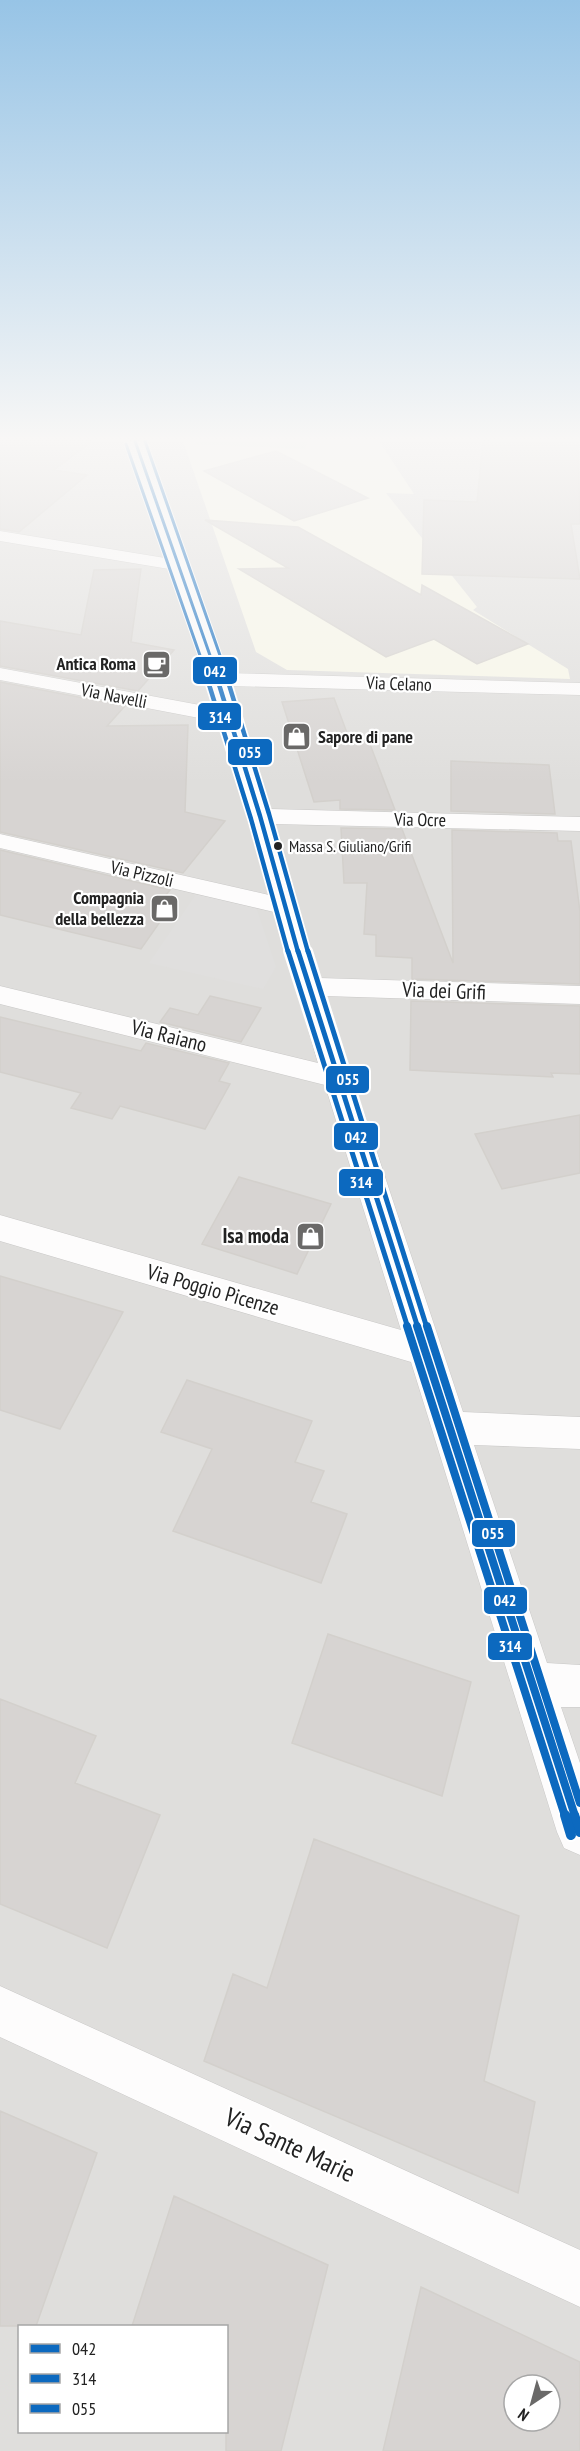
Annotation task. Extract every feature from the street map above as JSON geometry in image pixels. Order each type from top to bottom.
[{"type":"street","points":[[118,555],[176,565]]},
{"type":"street","points":[[172,555],[218,679],[260,816],[308,987],[580,1832]]},
{"type":"street","name":"Via Navelli","points":[[0,674],[229,717]]},
{"type":"street","name":"Via Celano","points":[[218,679],[580,689]]},
{"type":"street","name":"Via Ocre","points":[[260,816],[580,824]]},
{"type":"street","name":"Via Pizzoli","points":[[0,841],[284,906]]},
{"type":"street","name":"Via dei Grifi","points":[[308,987],[580,995]]},
{"type":"street","name":"Via Raiano","points":[[0,994],[338,1078]]},
{"type":"street","name":"Via Poggio Picenze","points":[[0,1228],[426,1352]]},
{"type":"street","points":[[450,1428],[580,1432]]},
{"type":"street","points":[[532,1683],[580,1686]]},
{"type":"street","name":"Via Sante Marie","points":[[0,2011],[580,2279]]},
{"type":"shaded area","points":[[0,555],[580,555],[580,2451],[0,2451]]},
{"type":"shaded area","points":[[223,555],[436,555],[477,607],[473,610],[568,669],[570,679],[287,670],[256,652]]},
{"type":"shaded area","points":[[199,890],[255,904],[276,967],[263,989],[149,963]]},
{"type":"building","points":[[266,555],[349,555],[421,595],[422,585],[528,644],[477,664],[434,639],[386,657],[239,569],[288,568]]},
{"type":"building","points":[[423,555],[576,555],[580,579],[422,574]]},
{"type":"building","points":[[141,569],[131,642],[174,650],[138,691],[0,666],[0,621],[81,635],[94,570]]},
{"type":"building","points":[[0,682],[125,706],[107,726],[188,725],[185,812],[225,821],[183,873],[0,832]]},
{"type":"building","points":[[334,698],[350,741],[368,739],[395,810],[340,809],[340,800],[314,802],[282,702]]},
{"type":"building","points":[[451,761],[549,765],[555,814],[451,811]]},
{"type":"building","points":[[341,828],[402,829],[453,963],[452,830],[557,833],[558,841],[571,841],[580,912],[580,984],[412,979],[412,958],[376,956],[376,935],[364,934],[367,883],[344,883]]},
{"type":"building","points":[[0,850],[170,890],[165,896],[176,899],[141,949],[0,915]]},
{"type":"building","points":[[210,996],[261,1008],[241,1042],[160,1022],[170,1008],[198,1015]]},
{"type":"building","points":[[411,1001],[580,1006],[580,1074],[551,1073],[553,1077],[410,1070]]},
{"type":"building","points":[[0,1017],[141,1051],[146,1043],[229,1063],[219,1081],[230,1084],[205,1129],[120,1106],[112,1119],[71,1108],[81,1093],[0,1072]]},
{"type":"building","points":[[580,1115],[580,1173],[502,1189],[475,1134]]},
{"type":"building","points":[[239,1177],[331,1204],[297,1274],[202,1244]]},
{"type":"building","points":[[0,1276],[123,1312],[60,1429],[0,1410]]},
{"type":"building","points":[[187,1380],[312,1421],[295,1462],[324,1471],[311,1502],[347,1514],[321,1583],[173,1531],[212,1449],[161,1432]]},
{"type":"building","points":[[328,1634],[471,1682],[442,1796],[292,1743]]},
{"type":"building","points":[[0,1699],[96,1736],[75,1783],[160,1815],[107,1948],[0,1904]]},
{"type":"building","points":[[314,1839],[519,1916],[484,2081],[535,2102],[518,2193],[204,2061],[233,1974],[267,1988]]},
{"type":"building","points":[[0,2111],[97,2153],[36,2325],[0,2326]]},
{"type":"building","points":[[174,2196],[328,2265],[281,2451],[226,2451],[228,2325],[132,2325]]},
{"type":"building","points":[[421,2287],[580,2362],[580,2451],[383,2451]]},
{"type":"transit line","name":"314","points":[[165,555],[209,682],[251,819],[299,990],[571,1835]]},
{"type":"transit line","name":"042","points":[[175,555],[218,679],[260,816],[308,987],[580,1832]]},
{"type":"transit line","name":"055","points":[[185,555],[227,676],[317,984],[580,1803]]},
{"type":"place","name":"Antica Roma","points":[[157,664]]},
{"type":"place","name":"Sapore di pane","points":[[297,737]]},
{"type":"place","name":"Massa S. Giuliano/Grifi","points":[[278,846]]},
{"type":"place","name":"Compagnia della bellezza","points":[[165,908]]},
{"type":"place","name":"Isa moda","points":[[310,1236]]}]
